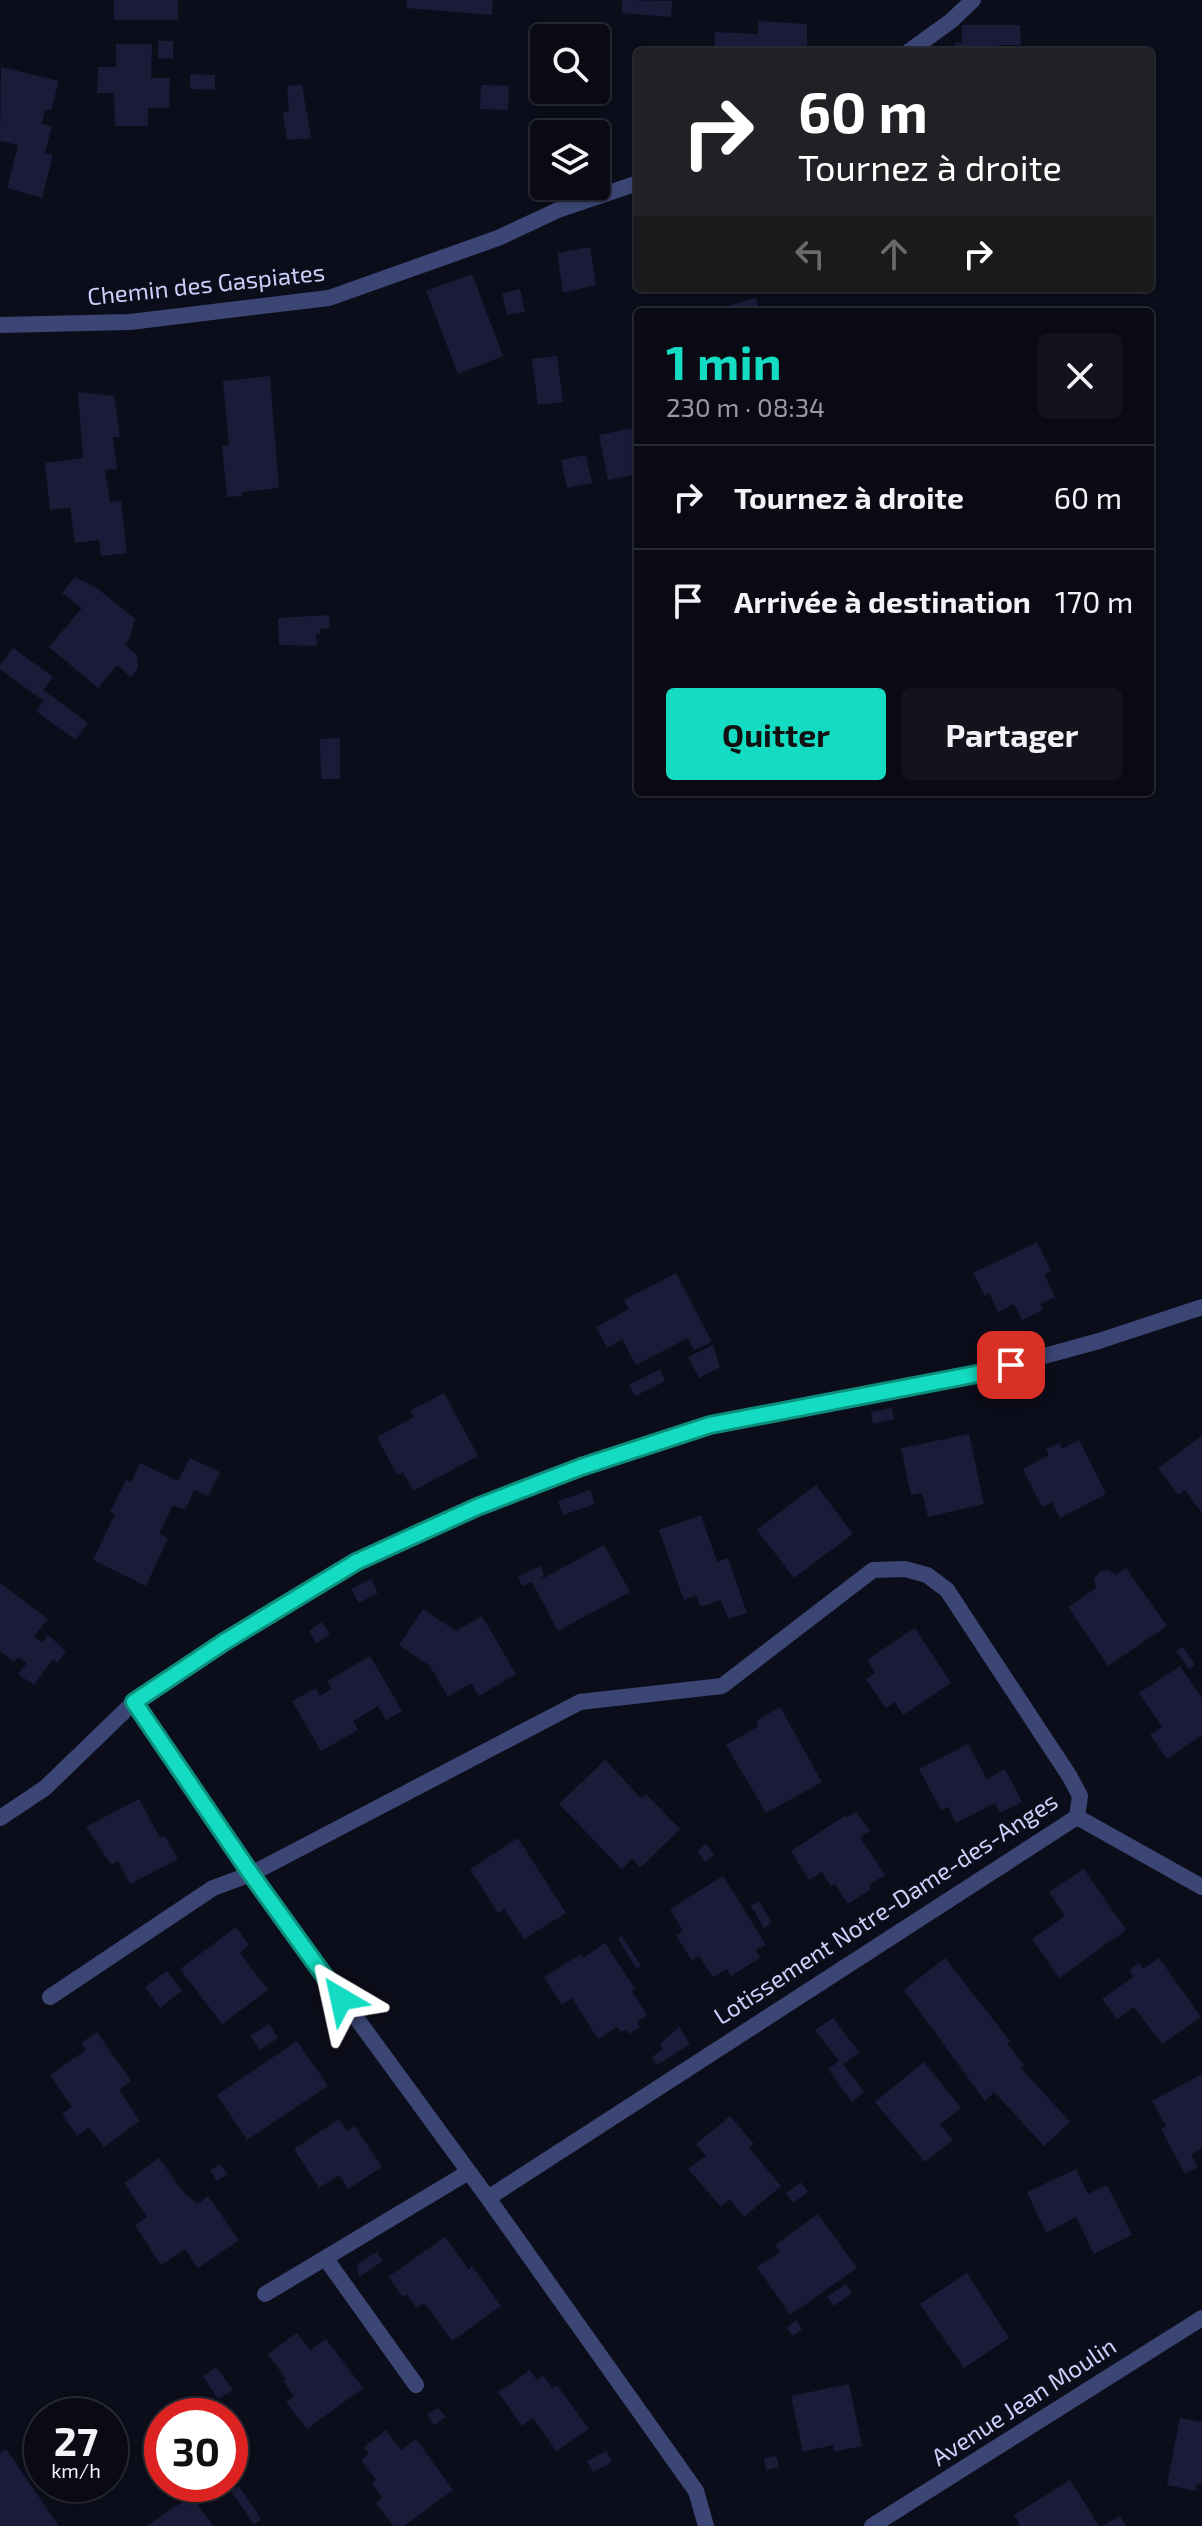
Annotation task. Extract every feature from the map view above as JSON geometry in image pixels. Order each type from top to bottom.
[{"type":"street","points":[[914,48],[951,21],[973,0]]},
{"type":"street","name":"Chemin des Gaspiates","points":[[0,325],[130,322],[329,298],[498,238],[558,210],[634,184]]},
{"type":"street","points":[[0,1818],[45,1788],[134,1702],[224,1642],[356,1562],[477,1507],[581,1467],[710,1425],[982,1373],[1099,1341],[1202,1307]]},
{"type":"street","name":"Lotissement Notre-Dame-des-Anges","points":[[50,1997],[213,1888],[251,1874],[580,1702],[722,1686],[873,1570],[905,1569],[927,1575],[947,1590],[1070,1777],[1080,1796],[1077,1817],[488,2198]]},
{"type":"street","points":[[134,1702],[251,1874],[488,2198],[696,2491],[706,2526]]},
{"type":"street","points":[[1077,1817],[1202,1887]]},
{"type":"street","points":[[265,2294],[467,2173]]},
{"type":"street","points":[[326,2259],[416,2385]]},
{"type":"street","name":"Avenue Jean Moulin","points":[[872,2526],[1202,2318]]},
{"type":"building","points":[[114,0],[178,0],[178,20],[114,20]]},
{"type":"building","points":[[407,0],[493,0],[492,15],[406,8]]},
{"type":"building","points":[[622,0],[672,1],[671,17],[622,13]]},
{"type":"building","points":[[758,21],[807,24],[807,48],[714,48],[715,32],[758,34]]},
{"type":"building","points":[[962,25],[1020,25],[1021,45],[955,48],[955,43],[962,43]]},
{"type":"building","points":[[158,41],[173,41],[173,59],[158,58]]},
{"type":"building","points":[[116,44],[152,44],[151,78],[170,78],[169,108],[148,108],[148,126],[115,126],[114,93],[97,93],[98,67],[116,67]]},
{"type":"building","points":[[1,67],[59,81],[51,110],[45,109],[42,124],[52,126],[45,153],[53,155],[42,198],[7,188],[18,145],[0,141]]},
{"type":"building","points":[[190,74],[215,75],[215,90],[190,89]]},
{"type":"building","points":[[302,85],[311,138],[287,140],[283,112],[289,111],[287,86]]},
{"type":"building","points":[[481,85],[509,86],[508,110],[480,109]]},
{"type":"building","points":[[590,247],[596,285],[563,293],[557,253]]},
{"type":"building","points":[[472,274],[503,356],[458,374],[426,291]]},
{"type":"building","points":[[520,289],[525,312],[507,315],[502,293]]},
{"type":"building","points":[[756,298],[759,308],[721,308]]},
{"type":"building","points":[[557,356],[563,402],[538,405],[532,359]]},
{"type":"building","points":[[270,376],[279,488],[227,497],[222,446],[229,445],[223,381]]},
{"type":"building","points":[[78,392],[114,396],[120,437],[113,437],[117,469],[105,470],[110,502],[121,501],[127,553],[101,556],[99,540],[75,543],[70,507],[50,510],[45,463],[83,458]]},
{"type":"building","points":[[634,428],[634,475],[608,480],[599,435]]},
{"type":"building","points":[[586,455],[592,483],[567,488],[561,460]]},
{"type":"building","points":[[75,577],[98,589],[135,619],[125,645],[137,655],[138,668],[131,677],[117,665],[98,688],[49,647],[82,608],[62,593]]},
{"type":"building","points":[[329,615],[330,628],[320,629],[320,634],[316,634],[317,646],[279,645],[278,618]]},
{"type":"building","points":[[13,648],[53,677],[43,690],[88,723],[75,740],[36,711],[44,701],[0,669]]},
{"type":"building","points":[[340,738],[340,779],[321,779],[320,739]]},
{"type":"building","points":[[1037,1242],[1051,1271],[1044,1274],[1055,1297],[1040,1304],[1043,1310],[1022,1320],[1014,1304],[998,1312],[989,1293],[985,1296],[973,1273]]},
{"type":"building","points":[[676,1273],[712,1342],[694,1350],[688,1338],[636,1365],[622,1339],[607,1348],[596,1327],[629,1309],[624,1300]]},
{"type":"building","points":[[713,1345],[720,1367],[699,1378],[688,1357]]},
{"type":"building","points":[[660,1369],[665,1381],[635,1396],[629,1385]]},
{"type":"building","points":[[444,1393],[478,1456],[413,1491],[403,1472],[397,1475],[377,1437],[414,1417],[410,1411]]},
{"type":"building","points":[[892,1408],[894,1419],[873,1424],[871,1412]]},
{"type":"building","points":[[969,1434],[984,1504],[928,1517],[922,1493],[911,1495],[901,1448]]},
{"type":"building","points":[[1202,1436],[1202,1513],[1185,1490],[1178,1495],[1158,1468]]},
{"type":"building","points":[[1079,1440],[1106,1494],[1060,1518],[1052,1502],[1042,1507],[1023,1469],[1049,1455],[1046,1449],[1059,1443],[1062,1449]]},
{"type":"building","points":[[190,1458],[220,1472],[208,1496],[194,1490],[185,1510],[173,1505],[159,1534],[168,1538],[146,1586],[93,1560],[115,1514],[110,1512],[126,1480],[131,1483],[140,1463],[178,1481]]},
{"type":"building","points":[[816,1485],[853,1534],[794,1578],[757,1530]]},
{"type":"building","points":[[590,1490],[595,1504],[563,1515],[558,1501]]},
{"type":"building","points":[[701,1515],[717,1562],[728,1558],[747,1613],[728,1619],[721,1600],[701,1607],[696,1595],[684,1600],[659,1530]]},
{"type":"building","points":[[604,1545],[630,1592],[558,1631],[532,1582],[522,1586],[518,1577],[540,1566],[544,1574],[540,1580]]},
{"type":"building","points":[[1126,1568],[1167,1626],[1108,1666],[1068,1607],[1096,1588],[1094,1579],[1100,1571],[1109,1570],[1115,1575]]},
{"type":"building","points":[[371,1579],[378,1593],[359,1603],[351,1589]]},
{"type":"building","points":[[0,1583],[48,1619],[34,1636],[42,1643],[48,1635],[66,1651],[57,1663],[53,1659],[34,1685],[18,1674],[27,1663],[18,1657],[14,1662],[0,1651]]},
{"type":"building","points":[[423,1609],[456,1631],[482,1616],[516,1674],[479,1696],[471,1683],[448,1697],[430,1666],[399,1645]]},
{"type":"building","points":[[322,1622],[330,1635],[316,1643],[309,1631]]},
{"type":"building","points":[[915,1628],[951,1683],[903,1715],[895,1702],[886,1708],[866,1679],[875,1673],[867,1660]]},
{"type":"building","points":[[1183,1647],[1195,1665],[1189,1669],[1176,1651]]},
{"type":"building","points":[[370,1656],[402,1711],[386,1720],[378,1706],[353,1721],[358,1730],[321,1751],[292,1701],[316,1688],[320,1696],[332,1689],[327,1681]]},
{"type":"building","points":[[1180,1666],[1202,1698],[1202,1735],[1167,1759],[1150,1735],[1162,1727],[1139,1693]]},
{"type":"building","points":[[780,1707],[822,1782],[766,1813],[726,1745],[759,1726],[756,1721]]},
{"type":"building","points":[[968,1744],[987,1779],[1005,1769],[1022,1802],[1000,1813],[995,1803],[956,1823],[948,1807],[941,1810],[919,1769]]},
{"type":"building","points":[[605,1760],[641,1798],[646,1794],[680,1829],[640,1868],[632,1859],[622,1869],[559,1804]]},
{"type":"building","points":[[139,1799],[160,1838],[165,1836],[178,1859],[130,1884],[118,1861],[111,1865],[86,1827]]},
{"type":"building","points":[[856,1812],[870,1831],[860,1837],[885,1875],[848,1904],[835,1884],[831,1886],[822,1872],[809,1880],[791,1851],[846,1815],[847,1818]]},
{"type":"building","points":[[518,1838],[566,1913],[524,1939],[504,1909],[498,1913],[470,1869]]},
{"type":"building","points":[[706,1844],[714,1855],[705,1862],[697,1851]]},
{"type":"building","points":[[1084,1869],[1126,1930],[1059,1978],[1032,1939],[1065,1916],[1049,1892]]},
{"type":"building","points":[[723,1876],[766,1945],[756,1950],[760,1958],[731,1976],[727,1969],[713,1977],[699,1956],[692,1961],[676,1935],[683,1931],[670,1909]]},
{"type":"building","points":[[759,1901],[772,1923],[764,1928],[751,1906]]},
{"type":"building","points":[[236,1927],[249,1945],[240,1953],[268,1990],[222,2024],[180,1969]]},
{"type":"building","points":[[622,1936],[641,1966],[637,1969],[618,1939]]},
{"type":"building","points":[[605,1943],[635,1989],[632,1991],[647,2015],[637,2022],[640,2027],[629,2034],[626,2029],[621,2032],[617,2027],[598,2039],[572,1998],[562,2005],[544,1977]]},
{"type":"building","points":[[945,1958],[1010,2041],[1007,2043],[1024,2065],[1021,2068],[1070,2122],[1044,2146],[994,2092],[985,2101],[904,1990]]},
{"type":"building","points":[[1159,1958],[1201,2017],[1162,2044],[1134,2007],[1117,2019],[1102,1999],[1133,1977],[1129,1970],[1139,1963],[1143,1969]]},
{"type":"building","points":[[167,1971],[182,1991],[160,2008],[145,1987]]},
{"type":"building","points":[[833,2018],[859,2052],[843,2064],[864,2092],[852,2102],[828,2069],[839,2061],[815,2030]]},
{"type":"building","points":[[269,2024],[278,2038],[260,2050],[250,2036]]},
{"type":"building","points":[[679,2027],[690,2044],[657,2065],[652,2057],[663,2049],[660,2044]]},
{"type":"building","points":[[97,2032],[131,2081],[119,2090],[140,2121],[104,2147],[89,2127],[77,2136],[62,2114],[72,2107],[50,2075],[86,2050],[81,2043]]},
{"type":"building","points":[[297,2041],[328,2086],[247,2140],[217,2095]]},
{"type":"building","points":[[924,2062],[961,2108],[940,2125],[953,2140],[925,2162],[875,2102]]},
{"type":"building","points":[[1202,2074],[1202,2148],[1191,2154],[1198,2167],[1185,2174],[1161,2129],[1166,2126],[1152,2101]]},
{"type":"building","points":[[730,2116],[754,2144],[749,2148],[781,2186],[744,2217],[730,2199],[721,2207],[688,2169],[706,2156],[696,2144]]},
{"type":"building","points":[[339,2119],[347,2131],[355,2126],[382,2167],[348,2189],[339,2175],[319,2188],[294,2149]]},
{"type":"building","points":[[159,2158],[184,2193],[198,2204],[208,2196],[239,2240],[198,2268],[185,2249],[161,2265],[135,2225],[147,2217],[124,2183]]},
{"type":"building","points":[[220,2164],[227,2174],[217,2181],[210,2170]]},
{"type":"building","points":[[1076,2169],[1088,2194],[1107,2185],[1132,2235],[1094,2254],[1076,2217],[1046,2233],[1027,2192]]},
{"type":"building","points":[[801,2182],[808,2192],[793,2203],[786,2193]]},
{"type":"building","points":[[818,2214],[857,2268],[790,2315],[757,2267],[780,2252],[775,2245]]},
{"type":"building","points":[[445,2237],[469,2270],[472,2266],[501,2306],[452,2341],[425,2303],[416,2308],[407,2294],[403,2297],[388,2277]]},
{"type":"building","points":[[377,2252],[383,2261],[359,2277],[357,2264]]},
{"type":"building","points":[[967,2273],[1009,2338],[964,2368],[920,2304]]},
{"type":"building","points":[[846,2284],[852,2293],[834,2306],[827,2297]]},
{"type":"building","points":[[796,2320],[802,2329],[793,2336],[787,2328]]},
{"type":"building","points":[[297,2333],[310,2350],[326,2339],[363,2388],[307,2429],[286,2402],[294,2396],[268,2354]]},
{"type":"building","points":[[216,2367],[233,2390],[217,2398],[203,2376]]},
{"type":"building","points":[[530,2370],[537,2380],[543,2375],[553,2389],[557,2385],[589,2429],[556,2451],[533,2418],[522,2426],[498,2392]]},
{"type":"building","points":[[849,2384],[862,2446],[834,2452],[833,2445],[803,2452],[791,2396]]},
{"type":"building","points":[[438,2408],[446,2417],[434,2425],[427,2414]]},
{"type":"building","points":[[1180,2418],[1202,2422],[1202,2485],[1197,2484],[1196,2491],[1167,2485]]},
{"type":"building","points":[[386,2430],[401,2450],[416,2439],[453,2490],[404,2526],[393,2526],[376,2503],[382,2498],[372,2483],[376,2480],[361,2460],[369,2454],[364,2447]]},
{"type":"building","points":[[6,2449],[24,2475],[24,2502],[42,2502],[59,2526],[0,2526],[0,2453]]},
{"type":"building","points":[[606,2451],[612,2462],[593,2472],[587,2461]]},
{"type":"building","points":[[776,2456],[779,2467],[766,2470],[764,2458]]},
{"type":"building","points":[[1070,2480],[1099,2526],[1020,2526],[1014,2515]]},
{"type":"building","points":[[248,2500],[261,2519],[254,2524],[239,2502],[248,2502]]},
{"type":"building","points":[[182,2502],[196,2502],[213,2526],[147,2526]]},
{"type":"building","points":[[1120,2516],[1126,2526],[1102,2526]]},
{"type":"route","points":[[341,1999],[134,1702],[224,1642],[356,1562],[477,1507],[581,1467],[710,1425],[1011,1365]]}]
